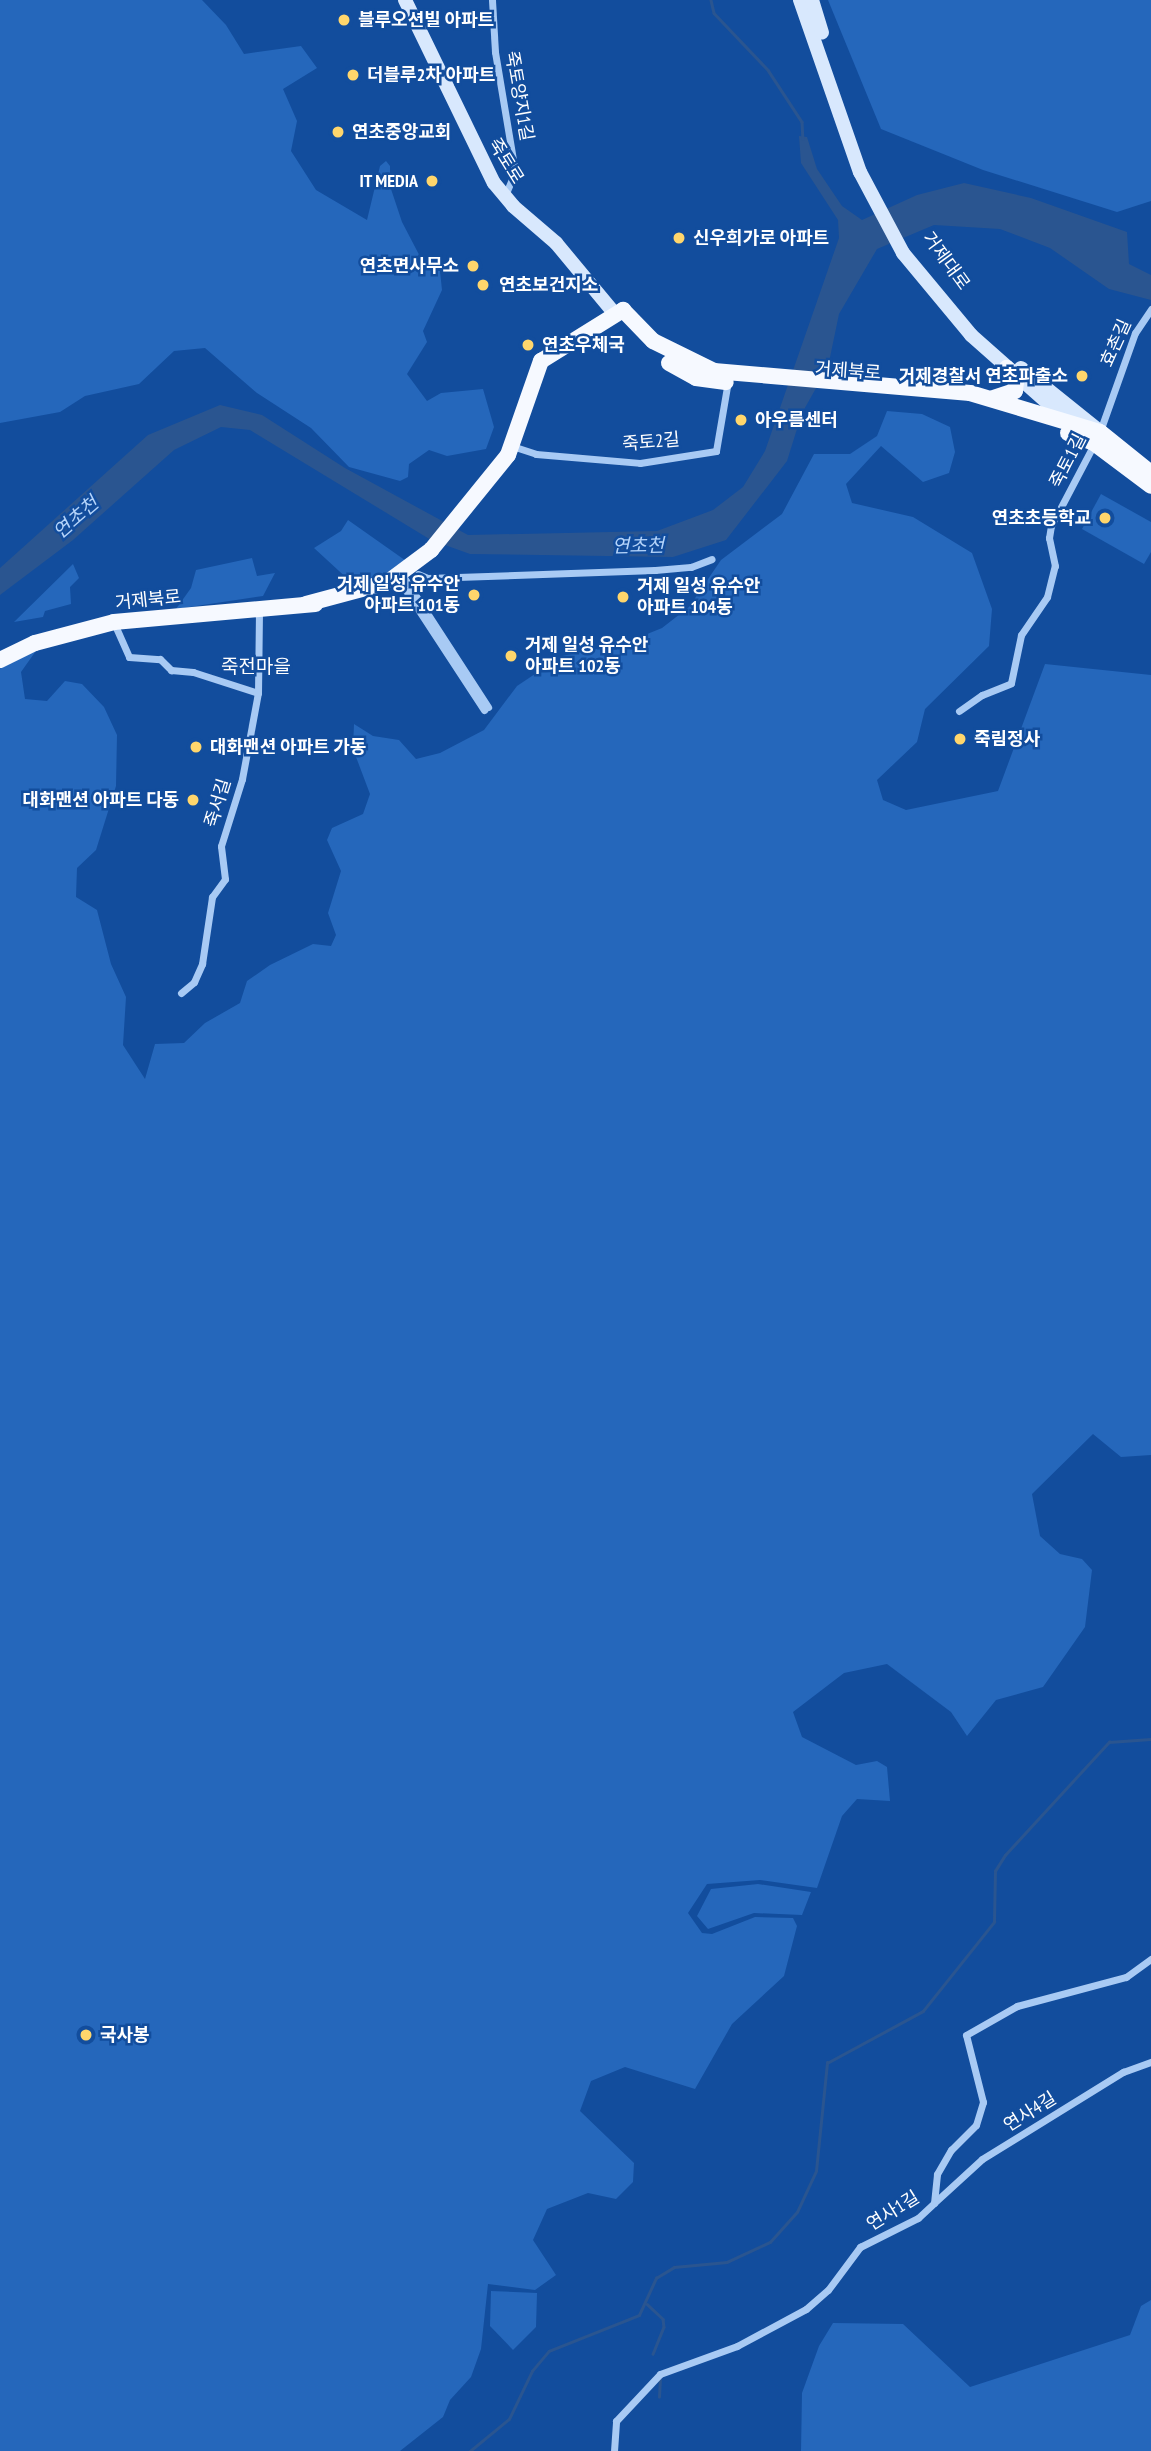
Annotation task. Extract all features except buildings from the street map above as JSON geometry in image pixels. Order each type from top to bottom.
[{"type":"main road","name":"죽토로","points":[[405,0],[480,158],[507,193],[622,315]]},
{"type":"main road","name":"죽토로","points":[[411,0],[486,156],[507,193]]},
{"type":"main road","name":"거제대로","points":[[800,0],[877,197],[909,254],[948,311],[1006,368],[1074,426]]},
{"type":"main road","name":"거제대로","points":[[811,0],[877,197]]},
{"type":"main road","name":"거제대로","points":[[909,254],[976,329],[1097,438],[1151,473]]},
{"type":"main road","name":"거제북로","points":[[622,315],[646,347],[687,374],[836,385],[935,388],[987,398],[1074,426],[1097,438],[1121,463],[1151,486]]},
{"type":"main road","points":[[410,574],[462,518],[515,447],[541,361],[622,315]]},
{"type":"main road","points":[[987,398],[1012,395],[1016,382],[1006,368]]},
{"type":"main road","name":"거제북로","points":[[836,385],[972,403],[1097,438]]},
{"type":"main road","name":"거제북로","points":[[0,660],[35,643],[114,622],[357,599],[410,574]]},
{"type":"street","name":"죽토양지1길","points":[[492,0],[495,52],[515,172],[507,193]]},
{"type":"street","name":"효촌길","points":[[1097,438],[1140,324],[1151,309]]},
{"type":"street","name":"죽토2길","points":[[515,447],[536,454],[640,463],[716,451],[729,378]]},
{"type":"street","name":"죽토1길","points":[[960,711],[982,695],[1011,683],[1021,635],[1046,597],[1055,566],[1049,538],[1051,526],[1097,438]]},
{"type":"street","points":[[410,574],[428,578],[655,570],[691,566],[712,559]]},
{"type":"street","points":[[410,574],[486,708]]},
{"type":"street","name":"죽서길","points":[[181,993],[194,982],[202,964],[212,897],[225,879],[221,846],[245,768],[258,693],[259,610]]},
{"type":"street","points":[[114,622],[129,657],[160,659],[171,670],[193,672],[258,693]]},
{"type":"street","name":"연사1길","points":[[614,2451],[616,2421],[660,2374],[737,2346],[806,2309],[828,2290],[860,2247],[918,2218],[934,2203],[937,2174],[951,2150],[976,2124],[983,2102],[966,2035],[1017,2006],[1126,1977],[1151,1959]]},
{"type":"street","name":"연사4길","points":[[934,2203],[982,2160],[1123,2072],[1151,2062]]},
{"type":"shaded area","points":[[0,0],[202,0],[226,25],[244,54],[301,46],[317,68],[283,89],[297,121],[291,151],[316,190],[367,220],[380,166],[386,161],[390,166],[390,186],[402,222],[426,268],[440,271],[442,290],[423,331],[427,342],[407,374],[427,401],[441,393],[483,389],[494,427],[486,449],[447,456],[429,450],[409,464],[408,477],[400,481],[349,467],[311,428],[257,393],[205,348],[174,351],[139,384],[85,396],[60,412],[0,423]]},
{"type":"shaded area","points":[[828,0],[1151,0],[1151,201],[1117,212],[983,170],[881,129]]},
{"type":"shaded area","points":[[887,411],[922,414],[950,427],[955,452],[949,473],[923,482],[881,446],[846,484],[852,503],[913,517],[972,553],[992,609],[989,646],[925,709],[917,742],[877,780],[883,800],[906,810],[998,791],[1045,664],[1151,675],[1151,1455],[1121,1457],[1093,1434],[1032,1494],[1040,1536],[1060,1554],[1082,1559],[1092,1570],[1085,1627],[1043,1687],[996,1700],[967,1736],[951,1712],[887,1664],[844,1673],[793,1712],[802,1737],[856,1765],[877,1761],[887,1767],[890,1801],[857,1799],[842,1816],[817,1888],[760,1880],[707,1884],[688,1913],[702,1933],[712,1934],[755,1917],[793,1918],[797,1926],[784,1976],[732,2024],[695,2089],[625,2067],[591,2081],[580,2111],[634,2163],[633,2182],[616,2199],[588,2193],[547,2209],[533,2240],[556,2275],[535,2290],[488,2284],[481,2349],[471,2377],[450,2400],[443,2417],[400,2451],[0,2451],[0,659],[38,648],[21,672],[25,699],[47,701],[65,681],[82,684],[104,707],[117,735],[116,786],[96,850],[77,868],[76,897],[97,910],[111,964],[126,997],[123,1045],[145,1079],[155,1044],[184,1043],[205,1023],[240,1003],[247,981],[270,965],[313,944],[331,946],[336,935],[328,913],[341,871],[327,840],[332,828],[363,814],[370,794],[353,749],[354,724],[373,736],[399,740],[416,759],[440,753],[484,730],[517,686],[562,656],[625,643],[662,628],[689,607],[721,560],[782,514],[814,454],[850,454],[877,436]]},
{"type":"shaded area","points":[[1101,494],[1151,522],[1151,552],[1144,564],[1082,529]]},
{"type":"shaded area","points":[[348,520],[409,563],[385,575],[351,582],[314,548],[341,531]]},
{"type":"shaded area","points":[[252,558],[257,576],[275,573],[263,596],[176,609],[191,588],[196,570]]},
{"type":"shaded area","points":[[73,564],[79,578],[70,587],[71,604],[45,611],[43,617],[14,622]]},
{"type":"shaded area","points":[[758,1884],[811,1892],[802,1915],[754,1913],[708,1929],[697,1916],[711,1889]]},
{"type":"shaded area","points":[[491,2291],[537,2293],[536,2327],[513,2350],[490,2326]]},
{"type":"shaded area","points":[[1151,2300],[1151,2451],[801,2451],[802,2393],[819,2346],[833,2323],[903,2324],[970,2387],[1130,2335],[1141,2306]]},
{"type":"water","name":"연초천","points":[[799,136],[807,137],[817,169],[842,206],[862,220],[917,195],[964,183],[1031,198],[1127,232],[1129,264],[1151,275],[1151,300],[1109,289],[1050,248],[1000,229],[934,225],[877,249],[839,314],[828,367],[802,413],[787,461],[726,540],[673,557],[470,554],[431,540],[250,430],[221,427],[174,450],[73,540],[0,595],[0,568],[148,435],[220,405],[262,415],[345,468],[468,535],[657,531],[713,510],[743,487],[765,451],[839,238],[838,220],[801,163]]},
{"type":"waterway","points":[[711,0],[714,13],[768,70],[802,122],[803,139]]},
{"type":"waterway","points":[[470,2451],[509,2419],[532,2371],[549,2351],[639,2315],[656,2278],[674,2267],[727,2262],[770,2242],[797,2212],[816,2171],[827,2063],[923,2011],[994,1922],[995,1871],[1005,1855],[1109,1742],[1151,1739]]},
{"type":"waterway","points":[[647,2304],[663,2319],[664,2327],[653,2354]]},
{"type":"waterway","points":[[659,2397],[660,2376]]},
{"type":"place","name":"블루오션빌 아파트","points":[[344,20]]},
{"type":"place","name":"더블루2차 아파트","points":[[353,75]]},
{"type":"place","name":"연초중앙교회","points":[[338,132]]},
{"type":"place","name":"IT MEDIA","points":[[432,181]]},
{"type":"place","name":"신우희가로 아파트","points":[[679,238]]},
{"type":"place","name":"연초면사무소","points":[[473,266]]},
{"type":"place","name":"연초보건지소","points":[[483,285]]},
{"type":"place","name":"연초우체국","points":[[528,345]]},
{"type":"place","name":"거제경찰서 연초파출소","points":[[1082,376]]},
{"type":"place","name":"아우름센터","points":[[741,420]]},
{"type":"place","name":"연초초등학교","points":[[1105,518]]},
{"type":"place","name":"거제 일성 유수안 아파트 101동","points":[[474,595]]},
{"type":"place","name":"거제 일성 유수안 아파트 104동","points":[[623,597]]},
{"type":"place","name":"거제 일성 유수안 아파트 102동","points":[[511,656]]},
{"type":"place","name":"죽림정사","points":[[960,739]]},
{"type":"place","name":"대화맨션 아파트 가동","points":[[196,747]]},
{"type":"place","name":"대화맨션 아파트 다동","points":[[193,800]]},
{"type":"place","name":"국사봉","points":[[86,2035]]},
{"type":"district","name":"죽전마을","points":[[256,667]]}]
